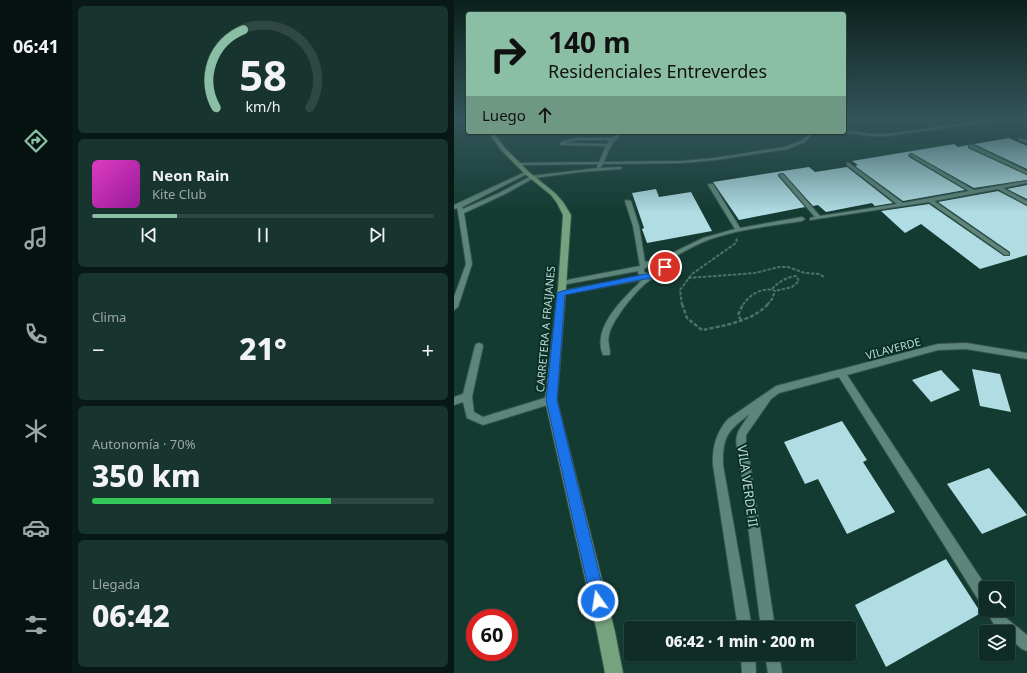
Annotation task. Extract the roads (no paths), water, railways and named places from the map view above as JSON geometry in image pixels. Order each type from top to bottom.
[{"type":"main road","name":"CARRETERA A FRAIJANES","points":[[504,150],[531,176],[553,194],[560,202],[567,215],[562,288],[551,400],[606,632],[614,673]]},
{"type":"street","points":[[598,170],[606,150]]},
{"type":"street","points":[[454,307],[469,264],[458,209],[501,194],[531,176],[722,158],[771,150]]},
{"type":"street","points":[[980,150],[1027,173]]},
{"type":"street","points":[[912,155],[974,192]]},
{"type":"street","points":[[518,164],[681,162]]},
{"type":"street","points":[[849,164],[902,205]]},
{"type":"street","points":[[780,175],[819,218]]},
{"type":"street","points":[[562,288],[642,267],[648,263],[658,262],[706,239],[736,231],[807,217],[812,219],[902,205],[1027,182]]},
{"type":"street","points":[[711,185],[736,231]]},
{"type":"street","points":[[998,187],[1027,203]]},
{"type":"street","points":[[930,200],[1007,254]]},
{"type":"street","points":[[628,201],[634,215],[640,239],[642,267],[640,273],[647,277]]},
{"type":"street","points":[[562,288],[658,276],[664,272],[665,267],[658,262]]},
{"type":"street","points":[[606,353],[604,334],[611,321],[647,277]]},
{"type":"street","points":[[479,346],[467,398],[470,415],[483,421],[551,400]]},
{"type":"street","name":"VILAVERDE","points":[[769,395],[786,387],[842,374],[938,347],[966,346],[1027,356]]},
{"type":"street","points":[[842,374],[979,588]]},
{"type":"street","name":"VILA VERDE II","points":[[744,621],[718,465],[718,452],[720,438],[731,422],[769,395]]},
{"type":"street","name":"VILA VERDE II","points":[[767,621],[745,463],[741,446],[741,434],[769,395]]},
{"type":"street","points":[[454,401],[467,398]]},
{"type":"street","points":[[997,617],[1001,623],[1027,644]]},
{"type":"street","points":[[748,661],[749,673]]},
{"type":"street","points":[[773,661],[775,673]]}]
